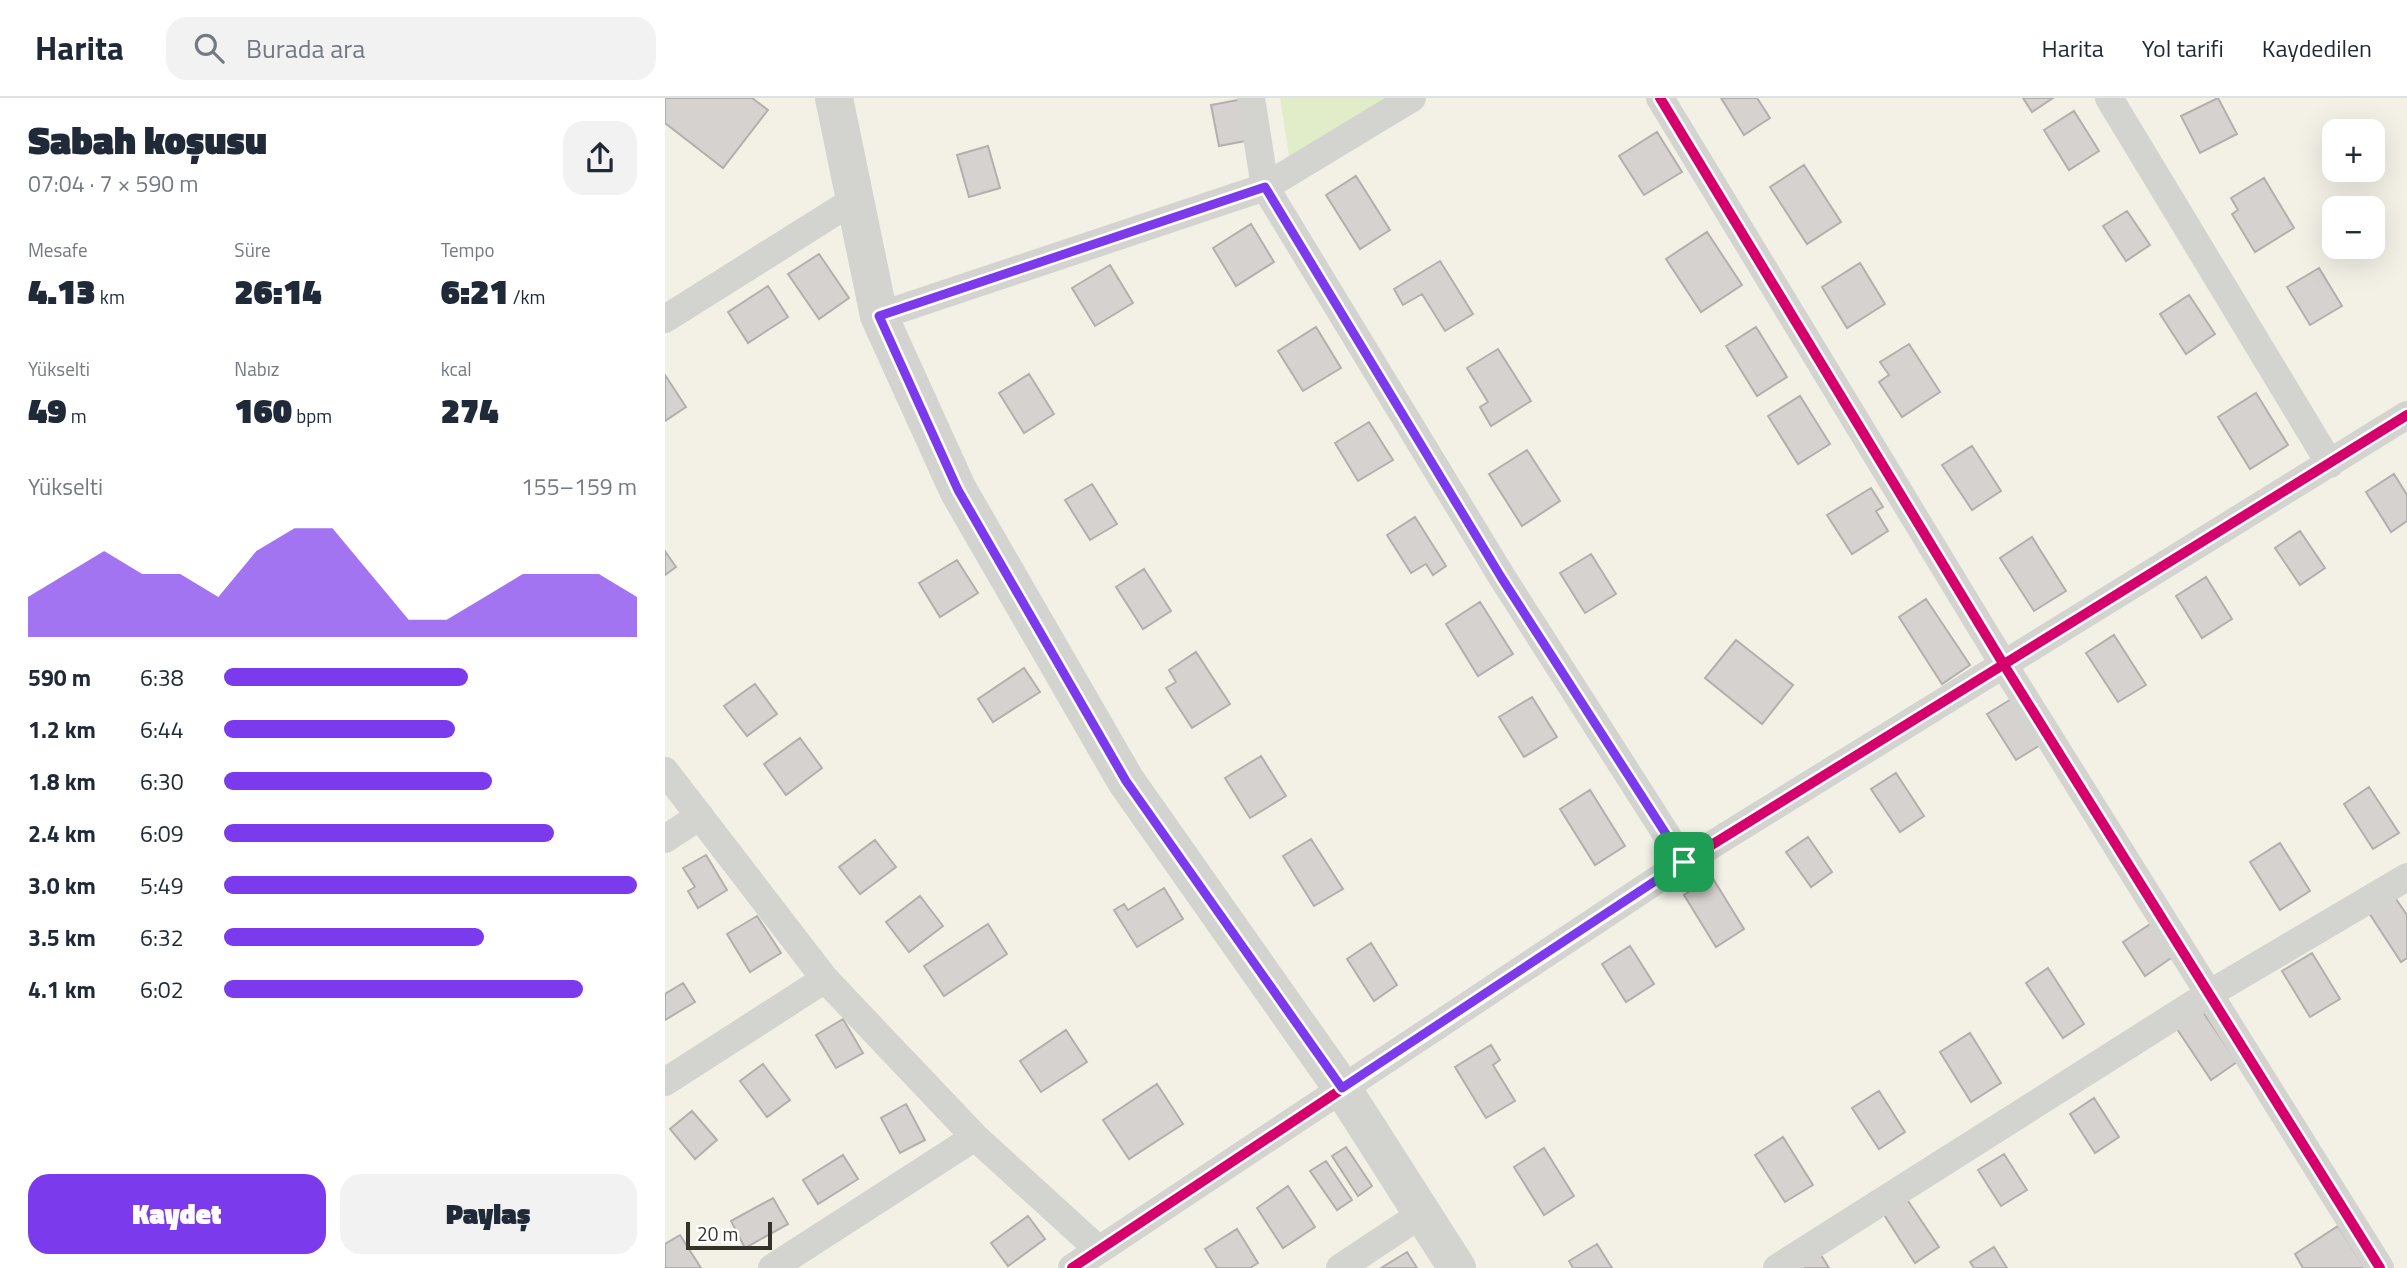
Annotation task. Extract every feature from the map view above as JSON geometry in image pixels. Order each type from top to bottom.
[{"type":"street","points":[[834,98],[879,316],[958,490],[1126,781],[1342,1088],[1457,1268]]},
{"type":"street","points":[[1251,98],[1265,187],[1501,577],[1684,862]]},
{"type":"street","points":[[879,316],[1265,187],[1412,98]]},
{"type":"street","points":[[1660,98],[2004,665],[2380,1268]]},
{"type":"street","points":[[2109,98],[2330,464]]},
{"type":"street","points":[[665,319],[854,200]]},
{"type":"street","points":[[1072,1268],[1684,862],[2407,415]]},
{"type":"street","points":[[665,771],[825,979],[975,1137],[1099,1250]]},
{"type":"street","points":[[665,839],[700,816]]},
{"type":"street","points":[[1777,1268],[2209,993],[2407,877]]},
{"type":"street","points":[[665,1082],[825,979]]},
{"type":"street","points":[[772,1268],[975,1137]]},
{"type":"street","points":[[1340,1268],[1423,1213]]},
{"type":"green space","points":[[1280,98],[1387,98],[1290,162]]},
{"type":"building","points":[[665,98],[752,98],[768,110],[723,168],[665,123]]},
{"type":"building","points":[[1721,98],[1757,98],[1770,118],[1744,135]]},
{"type":"building","points":[[2023,98],[2053,98],[2032,112]]},
{"type":"building","points":[[2218,98],[2237,134],[2200,153],[2181,116]]},
{"type":"building","points":[[1243,99],[1251,140],[1219,146],[1211,105]]},
{"type":"building","points":[[2074,111],[2099,151],[2069,170],[2044,130]]},
{"type":"building","points":[[1657,132],[1682,172],[1644,195],[1619,156]]},
{"type":"building","points":[[988,146],[1000,188],[969,197],[957,155]]},
{"type":"building","points":[[1804,165],[1841,222],[1807,244],[1770,187]]},
{"type":"building","points":[[1356,176],[1390,230],[1360,249],[1326,195]]},
{"type":"building","points":[[2264,178],[2294,228],[2255,252],[2232,214],[2238,210],[2231,198]]},
{"type":"building","points":[[2127,211],[2150,245],[2126,261],[2103,226]]},
{"type":"building","points":[[1251,224],[1274,262],[1236,286],[1213,248]]},
{"type":"building","points":[[1707,232],[1742,285],[1701,312],[1666,259]]},
{"type":"building","points":[[819,254],[849,298],[819,319],[788,274]]},
{"type":"building","points":[[1440,261],[1473,314],[1445,331],[1422,294],[1403,305],[1394,289]]},
{"type":"building","points":[[1860,263],[1885,304],[1847,328],[1822,287]]},
{"type":"building","points":[[1110,265],[1133,303],[1095,326],[1072,288]]},
{"type":"building","points":[[2319,268],[2342,306],[2310,325],[2287,287]]},
{"type":"building","points":[[768,286],[788,317],[748,343],[728,312]]},
{"type":"building","points":[[2189,295],[2215,334],[2186,354],[2160,314]]},
{"type":"building","points":[[1316,327],[1341,368],[1303,391],[1278,351]]},
{"type":"building","points":[[1756,327],[1787,377],[1757,396],[1726,346]]},
{"type":"building","points":[[1909,344],[1940,392],[1902,417],[1879,382],[1889,375],[1880,362]]},
{"type":"building","points":[[1498,349],[1531,401],[1491,426],[1480,407],[1488,402],[1467,368]]},
{"type":"building","points":[[1029,374],[1054,414],[1024,433],[999,393]]},
{"type":"building","points":[[665,375],[686,407],[665,421]]},
{"type":"building","points":[[2256,393],[2288,445],[2250,469],[2218,417]]},
{"type":"building","points":[[1800,396],[1830,444],[1798,464],[1768,416]]},
{"type":"building","points":[[1369,422],[1393,460],[1358,481],[1335,443]]},
{"type":"building","points":[[1972,446],[2001,491],[1972,510],[1942,465]]},
{"type":"building","points":[[1527,450],[1560,501],[1522,526],[1489,474]]},
{"type":"building","points":[[2394,474],[2407,495],[2407,521],[2391,532],[2366,492]]},
{"type":"building","points":[[1092,484],[1117,524],[1090,540],[1065,500]]},
{"type":"building","points":[[1871,488],[1883,507],[1876,511],[1888,531],[1852,554],[1827,515]]},
{"type":"building","points":[[1415,517],[1446,566],[1433,575],[1426,564],[1411,573],[1387,535]]},
{"type":"building","points":[[2300,531],[2325,568],[2300,585],[2275,548]]},
{"type":"building","points":[[2032,537],[2066,591],[2034,611],[2000,558]]},
{"type":"building","points":[[665,551],[676,567],[665,575]]},
{"type":"building","points":[[1591,554],[1616,594],[1585,613],[1560,573]]},
{"type":"building","points":[[957,560],[978,593],[940,617],[919,583]]},
{"type":"building","points":[[1144,569],[1171,611],[1143,629],[1116,587]]},
{"type":"building","points":[[2206,577],[2232,619],[2202,638],[2176,596]]},
{"type":"building","points":[[1926,599],[1970,665],[1942,684],[1899,617]]},
{"type":"building","points":[[1480,602],[1513,654],[1478,676],[1446,624]]},
{"type":"building","points":[[2114,635],[2146,685],[2118,702],[2086,653]]},
{"type":"building","points":[[1736,640],[1793,685],[1762,724],[1705,678]]},
{"type":"building","points":[[1196,652],[1230,704],[1192,728],[1166,688],[1176,682],[1169,670]]},
{"type":"building","points":[[1024,668],[1040,692],[993,722],[978,699]]},
{"type":"building","points":[[755,684],[777,714],[747,736],[724,706]]},
{"type":"building","points":[[1532,697],[1557,737],[1524,757],[1499,717]]},
{"type":"building","points":[[2013,698],[2042,744],[2016,760],[1987,714]]},
{"type":"building","points":[[800,738],[822,768],[786,795],[764,764]]},
{"type":"building","points":[[1261,756],[1286,796],[1250,818],[1225,778]]},
{"type":"building","points":[[1896,773],[1924,816],[1900,832],[1871,789]]},
{"type":"building","points":[[2369,787],[2399,833],[2373,849],[2344,804]]},
{"type":"building","points":[[1590,790],[1625,846],[1595,865],[1560,809]]},
{"type":"building","points":[[1808,837],[1832,872],[1811,887],[1786,852]]},
{"type":"building","points":[[1311,839],[1343,889],[1314,906],[1283,856]]},
{"type":"building","points":[[875,840],[896,867],[860,894],[839,867]]},
{"type":"building","points":[[2280,843],[2310,891],[2280,910],[2250,862]]},
{"type":"building","points":[[706,855],[727,890],[698,908],[688,891],[695,887],[683,868]]},
{"type":"building","points":[[1712,877],[1744,929],[1716,947],[1684,895]]},
{"type":"building","points":[[1164,888],[1183,919],[1137,947],[1114,910],[1124,904],[1128,910]]},
{"type":"building","points":[[920,896],[943,926],[909,952],[886,922]]},
{"type":"building","points":[[2394,896],[2407,915],[2407,958],[2401,962],[2369,913]]},
{"type":"building","points":[[757,916],[781,953],[750,972],[727,934]]},
{"type":"building","points":[[2152,923],[2174,956],[2145,976],[2123,942]]},
{"type":"building","points":[[988,924],[1007,954],[944,996],[924,966]]},
{"type":"building","points":[[1371,943],[1397,985],[1374,1001],[1347,959]]},
{"type":"building","points":[[1630,946],[1654,984],[1626,1002],[1602,964]]},
{"type":"building","points":[[2312,953],[2340,999],[2310,1017],[2282,971]]},
{"type":"building","points":[[2048,968],[2084,1024],[2063,1038],[2026,983]]},
{"type":"building","points":[[683,983],[695,1002],[665,1020],[665,994]]},
{"type":"building","points":[[2203,1012],[2237,1062],[2211,1080],[2177,1029]]},
{"type":"building","points":[[843,1019],[863,1053],[836,1068],[816,1035]]},
{"type":"building","points":[[1066,1030],[1087,1062],[1041,1092],[1020,1061]]},
{"type":"building","points":[[1970,1033],[2001,1083],[1971,1102],[1940,1052]]},
{"type":"building","points":[[1491,1045],[1500,1060],[1493,1065],[1515,1101],[1486,1118],[1455,1067]]},
{"type":"building","points":[[763,1064],[790,1100],[767,1117],[740,1081]]},
{"type":"building","points":[[1157,1084],[1183,1124],[1129,1159],[1103,1120]]},
{"type":"building","points":[[1879,1091],[1905,1132],[1879,1149],[1852,1108]]},
{"type":"building","points":[[2094,1098],[2119,1137],[2095,1153],[2070,1114]]},
{"type":"building","points":[[906,1104],[925,1140],[900,1153],[881,1118]]},
{"type":"building","points":[[692,1111],[717,1140],[695,1159],[670,1129]]},
{"type":"building","points":[[1783,1137],[1813,1185],[1785,1202],[1755,1155]]},
{"type":"building","points":[[1346,1147],[1372,1186],[1358,1196],[1332,1156]]},
{"type":"building","points":[[1544,1148],[1574,1196],[1544,1215],[1514,1167]]},
{"type":"building","points":[[2004,1154],[2027,1190],[2001,1206],[1978,1170]]},
{"type":"building","points":[[843,1155],[858,1179],[818,1204],[803,1180]]},
{"type":"building","points":[[1326,1161],[1352,1200],[1337,1210],[1310,1171]]},
{"type":"building","points":[[1288,1186],[1315,1227],[1283,1248],[1257,1208]]},
{"type":"building","points":[[1904,1195],[1939,1247],[1915,1263],[1881,1210]]},
{"type":"building","points":[[773,1198],[788,1224],[745,1248],[731,1221]]},
{"type":"building","points":[[1028,1216],[1045,1239],[1008,1266],[991,1243]]},
{"type":"building","points":[[2338,1226],[2365,1268],[2303,1268],[2295,1254]]},
{"type":"building","points":[[1237,1229],[1258,1263],[1250,1268],[1217,1268],[1205,1249]]},
{"type":"building","points":[[680,1235],[701,1268],[665,1268],[665,1244]]},
{"type":"building","points":[[1597,1244],[1612,1268],[1573,1268],[1569,1261]]},
{"type":"building","points":[[1994,1247],[2007,1268],[1974,1268],[1970,1262]]},
{"type":"building","points":[[1407,1252],[1417,1268],[1381,1268]]},
{"type":"building","points":[[1821,1255],[1829,1268],[1800,1268]]},
{"type":"cycle path","points":[[1660,98],[2004,665],[2380,1268]]},
{"type":"cycle path","points":[[1072,1268],[1684,862],[2407,415]]},
{"type":"route","points":[[1265,187],[1501,577],[1684,862],[1342,1088],[1126,781],[958,490],[879,316],[1265,187]]}]
